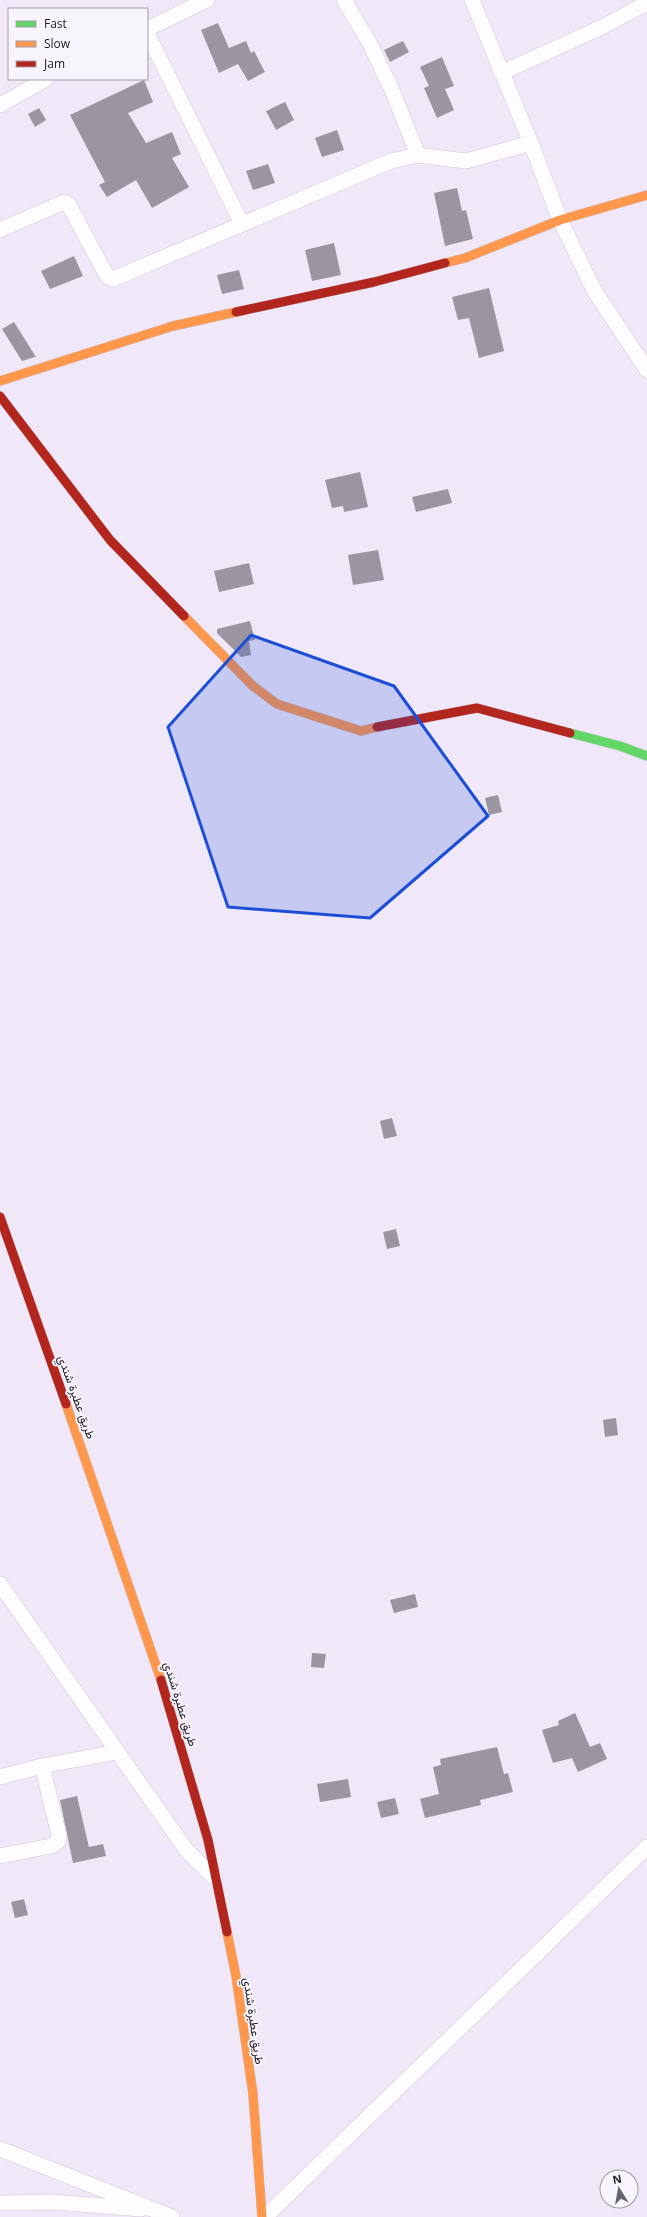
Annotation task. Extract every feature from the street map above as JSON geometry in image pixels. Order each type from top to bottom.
[{"type":"main road","points":[[0,381],[173,326],[374,282],[465,258],[560,220],[647,195]]},
{"type":"main road","points":[[0,396],[110,540],[253,686],[277,704],[361,731],[412,719],[477,708],[620,746],[647,756]]},
{"type":"main road","name":"طريق عطبرة شندي","points":[[0,1217],[154,1656],[208,1840],[236,1976],[253,2094],[264,2217]]},
{"type":"street","points":[[148,29],[207,0]]},
{"type":"street","points":[[344,0],[375,56],[418,155]]},
{"type":"street","points":[[472,0],[531,143],[560,220],[595,292],[647,370]]},
{"type":"street","points":[[501,73],[602,27],[647,3]]},
{"type":"street","points":[[148,35],[242,224]]},
{"type":"street","points":[[0,105],[44,80]]},
{"type":"street","points":[[0,230],[64,202],[69,205],[103,269],[108,277],[112,279],[391,161],[418,155],[466,161],[531,143]]},
{"type":"street","points":[[0,1584],[187,1851],[215,1878]]},
{"type":"street","points":[[0,1777],[42,1766],[117,1752]]},
{"type":"street","points":[[0,1856],[51,1846],[58,1842],[59,1835],[42,1766]]},
{"type":"street","points":[[264,2217],[647,1847]]},
{"type":"street","points":[[0,2149],[172,2217]]},
{"type":"street","points":[[0,2203],[53,2202],[156,2210]]},
{"type":"highlighted area","points":[[251,635],[394,686],[488,816],[370,918],[228,907],[168,727]]},
{"type":"building","points":[[218,23],[229,48],[246,41],[251,53],[254,51],[265,72],[248,81],[238,64],[219,73],[201,30]]},
{"type":"building","points":[[403,41],[409,52],[390,62],[384,50]]},
{"type":"building","points":[[442,57],[454,86],[445,89],[454,110],[437,118],[424,88],[429,86],[420,67]]},
{"type":"building","points":[[144,80],[153,102],[128,113],[146,143],[172,132],[181,154],[172,158],[189,187],[152,208],[136,180],[107,197],[99,185],[105,182],[70,115]]},
{"type":"building","points":[[285,102],[294,120],[276,130],[266,111]]},
{"type":"building","points":[[39,108],[46,120],[35,127],[28,114]]},
{"type":"building","points":[[337,130],[344,150],[322,157],[315,138]]},
{"type":"building","points":[[268,164],[275,183],[253,190],[246,171]]},
{"type":"building","points":[[457,188],[462,211],[466,210],[473,239],[445,246],[434,193]]},
{"type":"building","points":[[334,243],[341,275],[312,281],[305,250]]},
{"type":"building","points":[[74,256],[83,276],[50,289],[41,271]]},
{"type":"building","points":[[239,270],[244,289],[222,294],[217,275]]},
{"type":"building","points":[[489,288],[504,351],[479,358],[469,318],[458,320],[452,297]]},
{"type":"building","points":[[14,322],[36,357],[22,361],[2,329]]},
{"type":"building","points":[[360,472],[368,507],[344,512],[343,506],[332,508],[325,480]]},
{"type":"building","points":[[448,489],[452,503],[416,512],[412,497]]},
{"type":"building","points":[[378,550],[384,580],[353,585],[348,555]]},
{"type":"building","points":[[249,563],[254,584],[219,592],[214,571]]},
{"type":"building","points":[[250,621],[255,640],[249,641],[251,655],[241,657],[217,633],[217,629]]},
{"type":"building","points":[[498,795],[502,812],[489,815],[485,798]]},
{"type":"building","points":[[392,1118],[397,1136],[384,1139],[380,1121]]},
{"type":"building","points":[[396,1229],[400,1246],[387,1249],[383,1232]]},
{"type":"building","points":[[616,1418],[618,1435],[605,1437],[603,1420]]},
{"type":"building","points":[[415,1594],[418,1607],[394,1613],[390,1600]]},
{"type":"building","points":[[312,1653],[326,1654],[324,1668],[311,1667]]},
{"type":"building","points":[[575,1713],[590,1747],[600,1743],[607,1759],[578,1772],[572,1758],[553,1763],[542,1730],[559,1725],[558,1721]]},
{"type":"building","points":[[497,1747],[504,1774],[508,1773],[513,1792],[480,1800],[481,1805],[425,1818],[420,1799],[439,1794],[433,1767],[441,1765],[440,1759]]},
{"type":"building","points":[[348,1779],[351,1797],[320,1802],[317,1784]]},
{"type":"building","points":[[77,1796],[89,1847],[103,1844],[106,1856],[73,1863],[60,1800]]},
{"type":"building","points":[[395,1798],[399,1814],[381,1818],[377,1802]]},
{"type":"building","points":[[24,1899],[28,1915],[15,1918],[11,1902]]},
{"type":"traffic: fast","points":[[570,733],[620,746],[647,756]]},
{"type":"traffic: slow","points":[[445,263],[465,258],[560,220],[647,195]]},
{"type":"traffic: slow","points":[[0,381],[173,326],[236,312]]},
{"type":"traffic: slow","points":[[184,616],[253,686],[277,704],[361,731],[377,727]]},
{"type":"traffic: slow","points":[[66,1404],[161,1680]]},
{"type":"traffic: slow","points":[[227,1932],[236,1976],[253,2094],[262,2217]]},
{"type":"traffic: jam","points":[[236,312],[374,282],[445,263]]},
{"type":"traffic: jam","points":[[0,396],[110,540],[184,616]]},
{"type":"traffic: jam","points":[[377,727],[477,708],[570,733]]},
{"type":"traffic: jam","points":[[0,1217],[66,1404]]},
{"type":"traffic: jam","points":[[161,1680],[208,1840],[227,1932]]}]
